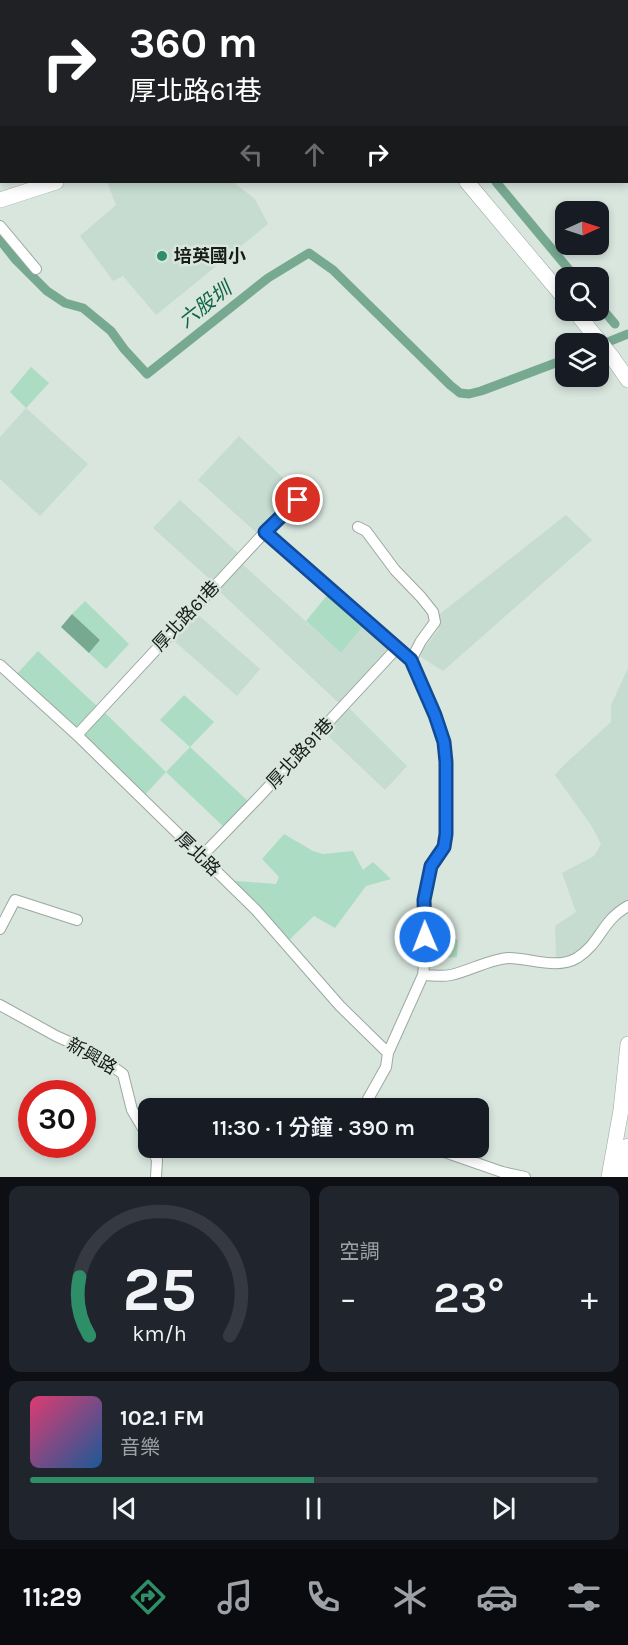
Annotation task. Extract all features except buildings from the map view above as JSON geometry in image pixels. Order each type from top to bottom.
[{"type":"street","points":[[0,200],[53,183]]},
{"type":"street","points":[[468,183],[555,287]]},
{"type":"street","points":[[480,183],[555,273]]},
{"type":"street","points":[[0,226],[36,269]]},
{"type":"street","points":[[586,321],[620,356],[628,380]]},
{"type":"street","points":[[591,321],[595,330]]},
{"type":"street","name":"厚北路61巷","points":[[77,735],[265,532],[298,500]]},
{"type":"street","points":[[358,527],[366,531],[395,570],[433,612],[435,622],[411,660]]},
{"type":"street","points":[[265,532],[411,660],[444,742],[446,834],[444,847],[431,866],[424,900],[423,975],[388,1053],[386,1067],[369,1098]]},
{"type":"street","name":"厚北路91巷","points":[[201,857],[397,648]]},
{"type":"street","name":"厚北路","points":[[0,665],[77,735],[256,910],[340,1006],[388,1053]]},
{"type":"street","points":[[0,929],[15,900],[77,920]]},
{"type":"street","points":[[423,975],[448,976],[507,958],[560,964],[575,959],[593,947],[602,929],[615,914],[628,906]]},
{"type":"street","name":"新興路","points":[[0,1005],[94,1053],[123,1074],[132,1110],[138,1120]]},
{"type":"street","points":[[616,1173],[628,1044]]},
{"type":"street","points":[[616,1173],[628,1146]]},
{"type":"street","points":[[156,1158],[156,1177]]},
{"type":"street","points":[[462,1158],[502,1172],[525,1177]]},
{"type":"shaded area","name":"培英國小","points":[[107,183],[234,183],[255,199],[268,224],[156,315],[123,276],[113,281],[80,236],[116,205]]},
{"type":"shaded area","points":[[31,367],[49,383],[26,408],[10,392]]},
{"type":"shaded area","points":[[26,408],[88,464],[40,516],[0,479],[0,437]]},
{"type":"shaded area","points":[[239,436],[298,492],[259,535],[198,480]]},
{"type":"shaded area","points":[[180,500],[240,555],[214,583],[153,528]]},
{"type":"shaded area","points":[[566,515],[592,540],[443,671],[421,657],[421,652],[439,629],[436,617]]},
{"type":"shaded area","points":[[242,564],[341,653],[364,625],[392,650],[341,705],[218,590]]},
{"type":"shaded area","points":[[329,593],[364,625],[341,653],[306,621]]},
{"type":"shaded area","points":[[85,601],[129,644],[106,669],[89,653],[100,640],[72,614]]},
{"type":"shaded area","points":[[196,613],[260,669],[237,696],[172,639]]},
{"type":"shaded area","points":[[72,614],[100,640],[89,653],[61,627]]},
{"type":"shaded area","points":[[38,651],[99,708],[79,730],[14,677]]},
{"type":"shaded area","points":[[628,668],[628,901],[616,907],[585,947],[573,955],[556,957],[555,926],[576,912],[562,873],[594,856],[601,844],[591,825],[555,775],[611,722],[611,705]]},
{"type":"shaded area","points":[[184,695],[214,722],[190,747],[160,720]]},
{"type":"shaded area","points":[[349,708],[407,766],[385,790],[325,733]]},
{"type":"shaded area","points":[[104,712],[166,772],[142,798],[83,739],[84,734]]},
{"type":"shaded area","points":[[190,747],[249,802],[225,828],[166,772]]},
{"type":"shaded area","points":[[284,834],[313,851],[323,854],[353,851],[363,870],[373,862],[391,879],[366,886],[335,928],[314,916],[288,941],[224,880],[276,884],[279,877],[262,859]]},
{"type":"shaded area","points":[[431,936],[458,940],[457,957],[432,959]]},
{"type":"waterway","points":[[497,183],[567,267]]},
{"type":"waterway","name":"六股圳","points":[[0,240],[15,259],[47,291],[65,303],[83,308],[111,331],[147,374],[268,278],[309,253],[333,270],[460,393],[469,394],[481,391],[555,363]]},
{"type":"waterway","points":[[609,317],[615,324]]},
{"type":"waterway","name":"六股圳","points":[[609,342],[628,334]]},
{"type":"place","name":"培英國小","points":[[162,256]]},
{"type":"route","points":[[298,500],[265,532],[411,660],[444,742],[446,834],[444,847],[431,866],[424,900],[425,937]]}]
